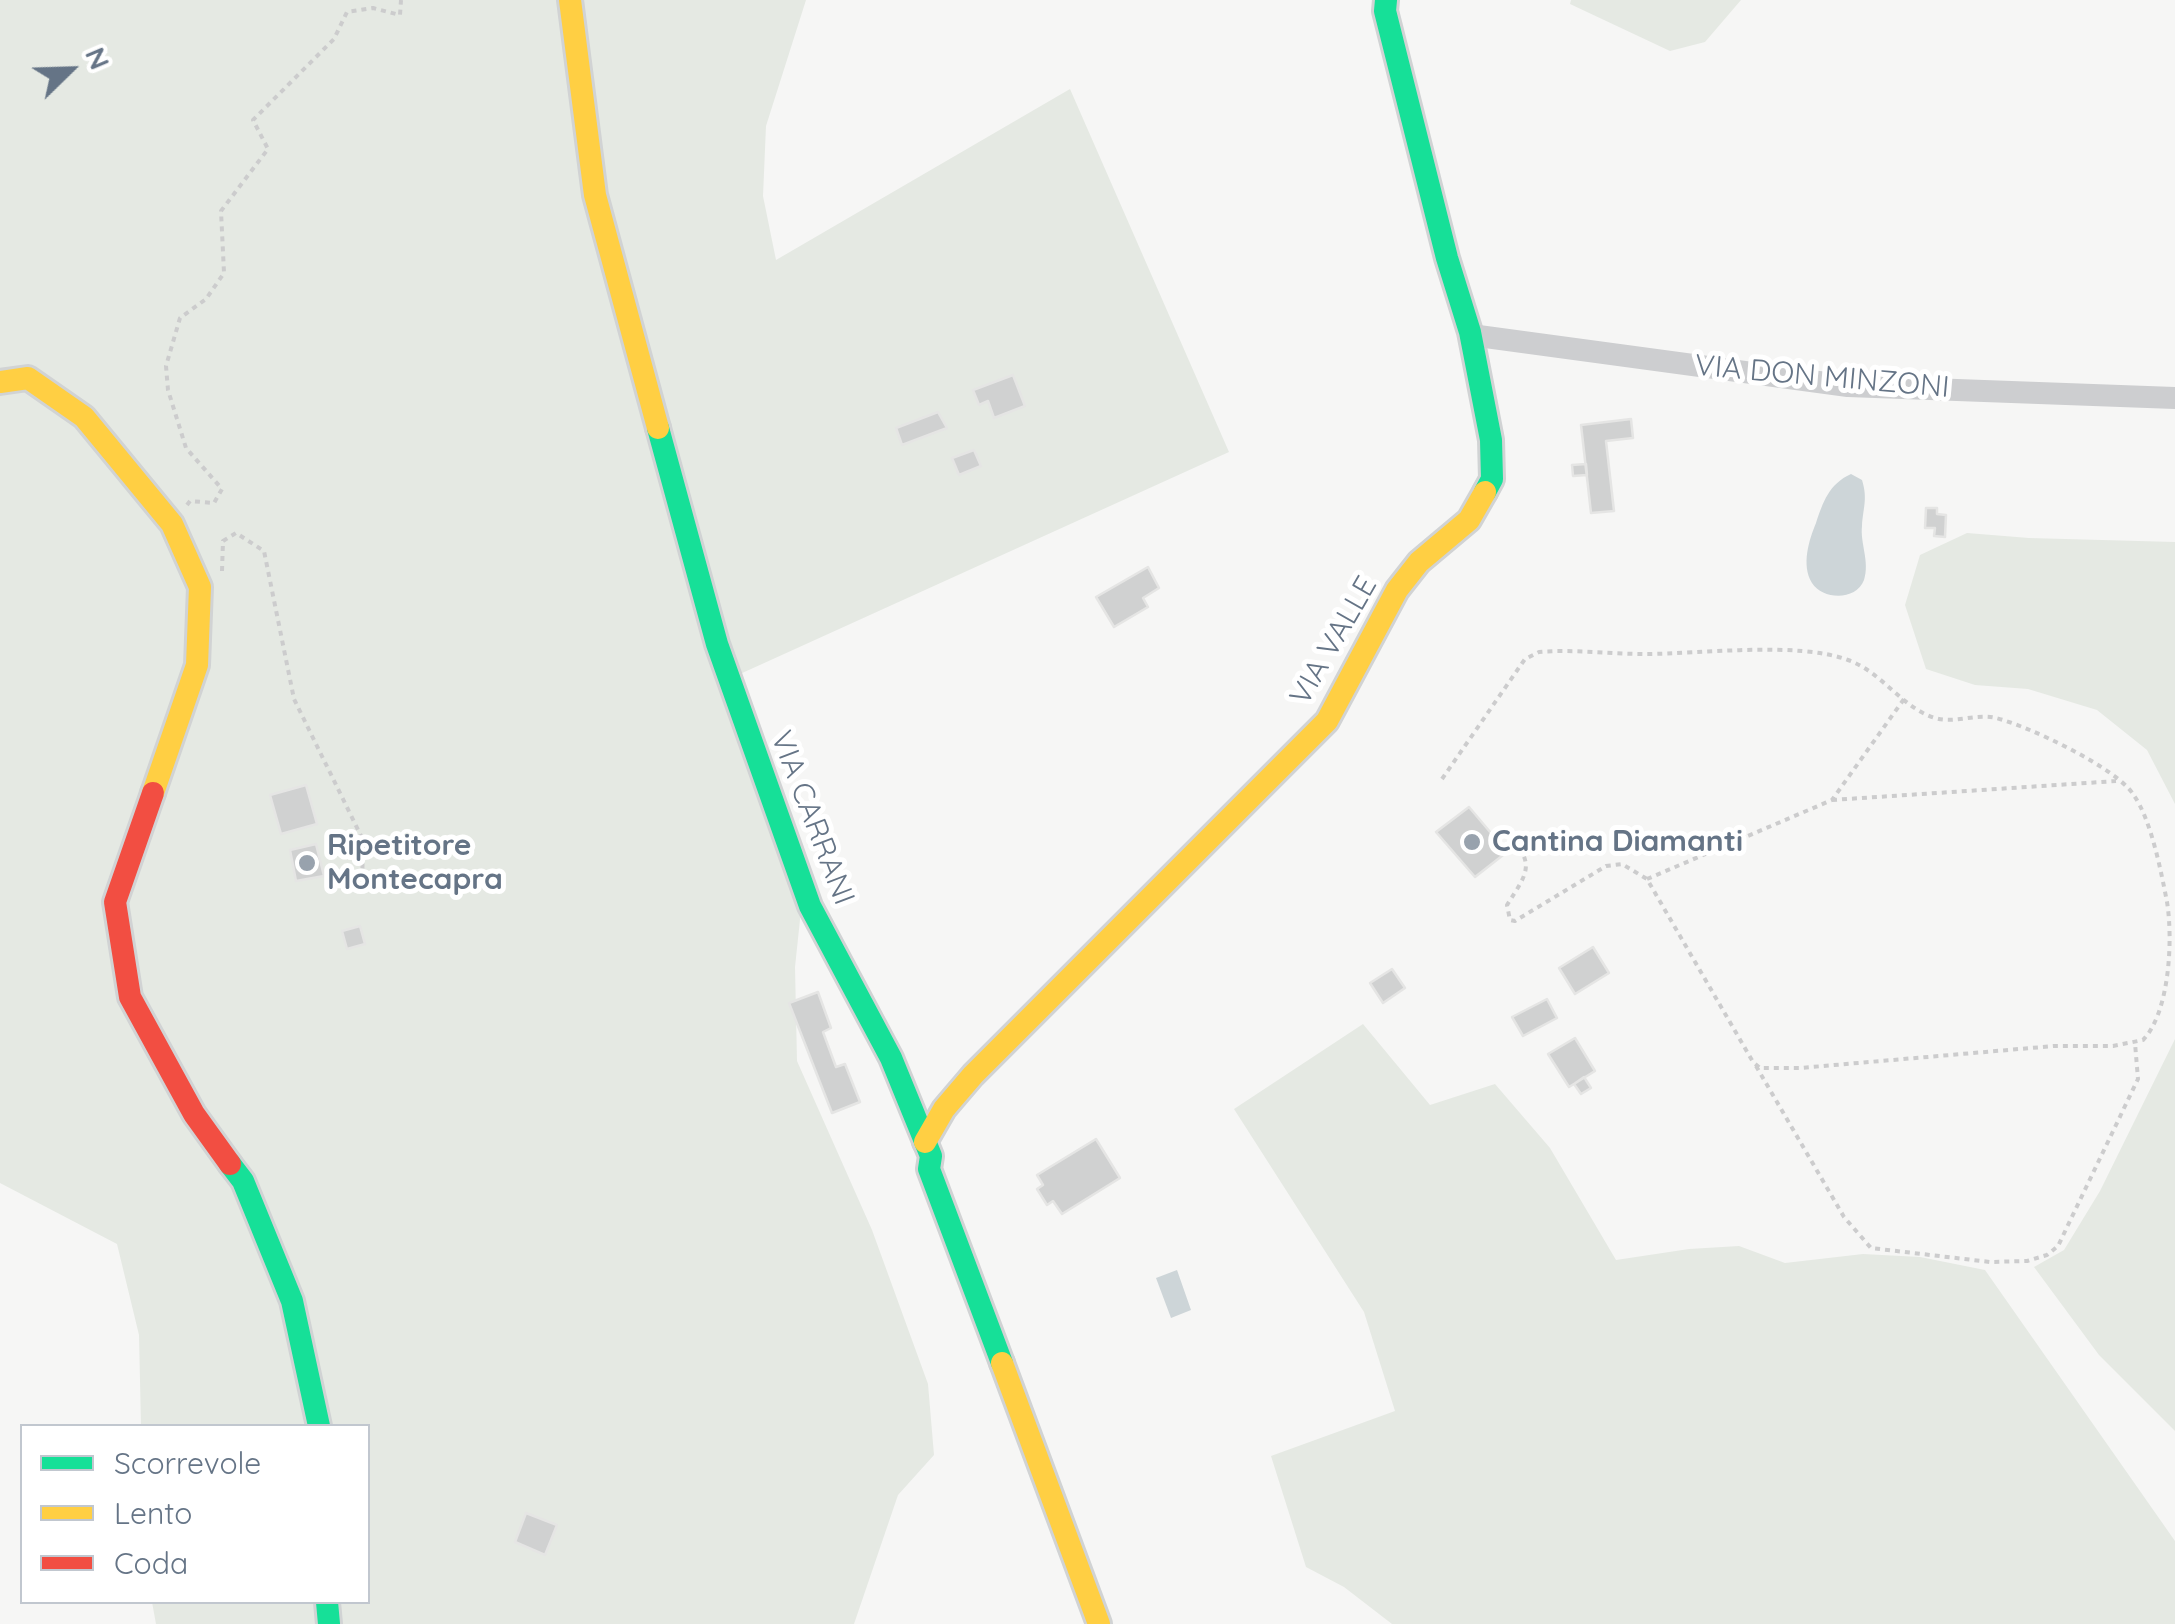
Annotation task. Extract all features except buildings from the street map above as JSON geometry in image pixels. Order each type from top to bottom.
[{"type":"street","name":"VIA CARRANI","points":[[570,0],[595,196],[717,644],[810,906],[891,1058],[925,1142],[929,1169],[968,1278],[1099,1624]]},
{"type":"street","name":"VIA VALLE","points":[[925,1142],[944,1108],[973,1075],[1326,721],[1397,590],[1419,562],[1469,520],[1492,480],[1491,440],[1471,336],[1418,146],[1384,11],[1386,0]]},
{"type":"street","name":"VIA DON MINZONI","points":[[1471,336],[1848,386],[2175,398]]},
{"type":"street","points":[[0,382],[28,378],[84,416],[172,524],[200,587],[198,662],[115,902],[130,997],[194,1114],[244,1181],[292,1301],[319,1424]]},
{"type":"path","points":[[164,515],[183,509],[190,501],[214,504],[222,490],[186,448],[168,390],[166,366],[180,318],[206,299],[224,273],[220,211],[268,149],[252,120],[334,39],[347,12],[373,8],[400,15],[401,0]]},
{"type":"path","points":[[222,582],[224,540],[236,533],[264,551],[294,699],[363,840],[362,890]]},
{"type":"path","points":[[1442,778],[1525,659],[1539,652],[1814,651],[1867,668],[1920,712],[1940,720],[1987,716],[2035,732],[2120,781],[2136,796],[2164,884],[2170,937],[2158,1014],[2150,1032],[2135,1043],[2054,1046],[1800,1068],[1760,1068],[1754,1062]]},
{"type":"path","points":[[1832,800],[1904,699]]},
{"type":"path","points":[[1647,879],[1832,800],[2120,781]]},
{"type":"path","points":[[1507,834],[1522,849],[1527,866],[1507,904],[1510,920],[1515,921],[1616,863],[1647,879],[1844,1217],[1871,1248],[1990,1262],[2047,1255],[2058,1246],[2081,1204],[2138,1079],[2135,1043]]},
{"type":"shaded area","points":[[0,0],[806,0],[766,126],[763,196],[776,260],[1070,89],[1229,452],[729,679],[804,882],[795,967],[797,1061],[872,1230],[928,1384],[934,1455],[898,1495],[854,1624],[156,1624],[152,1604],[370,1604],[370,1424],[141,1424],[139,1335],[117,1244],[0,1183]]},
{"type":"shaded area","points":[[1571,0],[1741,0],[1705,42],[1670,51],[1570,4]]},
{"type":"shaded area","points":[[1851,474],[1862,480],[1865,493],[1862,532],[1866,573],[1854,592],[1831,595],[1812,583],[1807,553],[1828,494]]},
{"type":"shaded area","points":[[1967,533],[2175,542],[2175,804],[2147,750],[2097,710],[2028,689],[1975,685],[1926,669],[1905,605],[1920,555]]},
{"type":"shaded area","points":[[1363,1024],[1430,1105],[1495,1084],[1550,1148],[1616,1260],[1739,1246],[1785,1263],[1863,1254],[1920,1257],[1985,1270],[2175,1541],[2175,1624],[1392,1624],[1344,1587],[1306,1567],[1271,1456],[1395,1411],[1364,1312],[1234,1109]]},
{"type":"shaded area","points":[[2175,1039],[2175,1431],[2099,1355],[2034,1267],[2064,1250],[2100,1191]]},
{"type":"shaded area","points":[[1177,1270],[1191,1310],[1171,1318],[1156,1278]]},
{"type":"traffic: fast","points":[[1386,0],[1385,11],[1447,258],[1470,332],[1491,440],[1492,479],[1485,492]]},
{"type":"traffic: fast","points":[[658,428],[717,644],[810,906],[891,1058],[931,1156],[929,1169],[1002,1363]]},
{"type":"traffic: fast","points":[[230,1164],[243,1181],[292,1301],[319,1424]]},
{"type":"traffic: fast","points":[[327,1604],[329,1624]]},
{"type":"traffic: slow","points":[[570,0],[595,195],[658,428]]},
{"type":"traffic: slow","points":[[0,382],[28,378],[84,417],[172,524],[200,587],[197,665],[153,793]]},
{"type":"traffic: slow","points":[[925,1142],[944,1109],[973,1075],[1327,721],[1397,590],[1419,562],[1469,520],[1485,492]]},
{"type":"traffic: slow","points":[[1002,1363],[1099,1624]]},
{"type":"traffic: jam","points":[[153,793],[115,902],[130,997],[194,1114],[230,1164]]},
{"type":"place","name":"Cantina Diamanti","points":[[1472,842]]},
{"type":"place","name":"Ripetitore Montecapra","points":[[307,863]]}]
